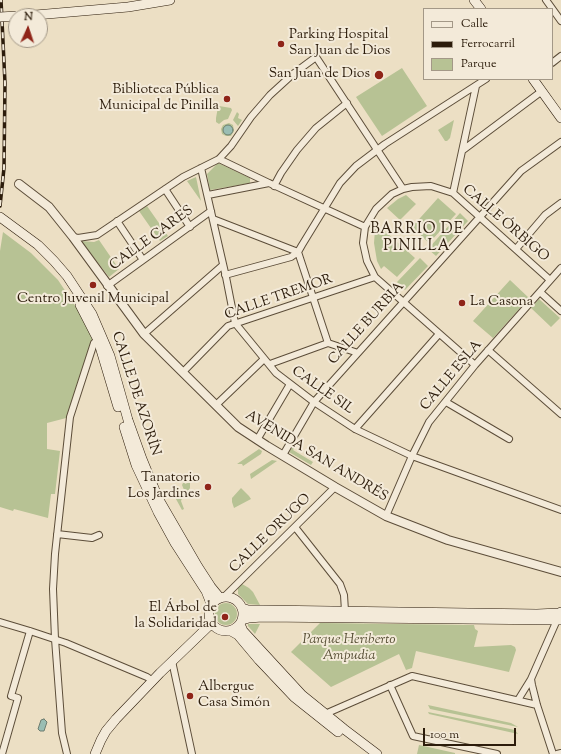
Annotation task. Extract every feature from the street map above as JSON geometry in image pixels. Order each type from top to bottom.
[{"type":"main road","points":[[48,14],[128,8],[170,0]]},
{"type":"main road","points":[[474,0],[480,8]]},
{"type":"main road","points":[[534,80],[561,118]]},
{"type":"main road","name":"CALLE DE AZORÍN","points":[[0,217],[17,232],[60,276],[74,295],[98,340],[136,465],[167,529],[209,597],[211,607]]},
{"type":"main road","name":"CALLE DE AZORÍN","points":[[0,224],[17,232],[38,245],[67,276],[92,314],[110,356],[128,420],[158,498],[198,567],[211,587],[222,598]]},
{"type":"main road","points":[[367,754],[294,697],[238,635],[231,631],[218,629],[212,623],[209,615],[211,607],[216,600],[222,598],[233,598],[237,601],[242,608],[243,616],[241,622],[243,631],[302,695],[377,754]]},
{"type":"main road","points":[[231,631],[241,622],[250,618],[262,617],[560,618],[559,613],[248,610],[242,608]]},
{"type":"main road","points":[[95,754],[106,731],[152,681],[212,623]]},
{"type":"street","points":[[553,10],[561,21]]},
{"type":"street","points":[[553,62],[561,56]]},
{"type":"street","points":[[73,237],[78,238],[97,235],[183,177],[219,159],[231,146],[251,117],[270,95],[293,74],[316,57],[404,189]]},
{"type":"street","points":[[225,275],[291,258],[298,252],[340,183],[356,166],[377,149],[485,80]]},
{"type":"street","points":[[454,193],[476,86]]},
{"type":"street","points":[[463,150],[542,92]]},
{"type":"street","points":[[208,195],[272,184],[297,150],[316,128],[347,103]]},
{"type":"street","name":"CALLE BURBIA","points":[[283,455],[314,402],[520,171],[561,142]]},
{"type":"street","points":[[219,159],[365,227],[363,243],[367,261],[375,277],[475,365]]},
{"type":"street","name":"CALLE SIL","points":[[201,168],[235,323],[276,373],[314,402],[355,429],[412,456],[561,510]]},
{"type":"street","name":"AVENIDA SAN ANDRÉS","points":[[19,184],[49,207],[73,237],[107,286],[144,334],[238,427],[335,487],[386,516],[448,540],[557,571],[561,577]]},
{"type":"street","name":"CALLE ÓRBIGO","points":[[365,227],[376,209],[392,194],[412,187],[431,186],[454,193],[550,280]]},
{"type":"street","points":[[165,190],[190,227]]},
{"type":"street","points":[[516,249],[545,215],[561,204]]},
{"type":"street","name":"CALLE CARES","points":[[107,286],[211,211]]},
{"type":"street","points":[[213,219],[298,252]]},
{"type":"street","points":[[117,221],[143,260]]},
{"type":"street","points":[[298,252],[328,343]]},
{"type":"street","points":[[144,334],[223,265]]},
{"type":"street","name":"CALLE ESLA","points":[[386,516],[412,456],[429,422],[475,365],[561,268]]},
{"type":"street","name":"CALLE TREMOR","points":[[183,372],[228,326],[375,277]]},
{"type":"street","points":[[540,292],[561,310]]},
{"type":"street","points":[[355,429],[439,334]]},
{"type":"street","points":[[67,754],[63,743],[55,639],[53,589],[57,534],[70,417],[94,343],[98,340]]},
{"type":"street","points":[[270,364],[328,343],[358,353]]},
{"type":"street","points":[[488,350],[561,414]]},
{"type":"street","points":[[216,405],[264,359]]},
{"type":"street","points":[[257,440],[290,384]]},
{"type":"street","points":[[446,402],[509,439]]},
{"type":"street","name":"CALLE ORUGO","points":[[222,598],[296,527],[335,487]]},
{"type":"street","points":[[296,527],[340,584],[344,595],[345,611]]},
{"type":"street","points":[[57,534],[92,538],[99,535]]},
{"type":"street","points":[[518,700],[531,679],[560,618]]},
{"type":"street","points":[[0,622],[55,639],[152,681]]},
{"type":"street","points":[[2,754],[18,698],[11,696],[30,631]]},
{"type":"street","points":[[172,661],[192,754]]},
{"type":"street","points":[[325,714],[412,676],[537,705]]},
{"type":"street","points":[[531,679],[537,705],[553,754]]},
{"type":"street","points":[[390,685],[413,736],[498,754]]},
{"type":"street","points":[[557,754],[561,753]]},
{"type":"green space","points":[[402,68],[427,106],[382,136],[356,97]]},
{"type":"green space","points":[[219,106],[231,108],[232,110],[228,119],[219,124],[216,122],[216,118]]},
{"type":"green space","points":[[237,112],[239,114],[238,118],[242,120],[238,126],[233,120]]},
{"type":"green space","points":[[454,120],[450,138],[445,141],[438,130]]},
{"type":"green space","points":[[229,123],[233,125],[234,131],[231,136],[226,136],[222,134],[221,129],[223,125]]},
{"type":"green space","points":[[218,163],[250,178],[250,183],[210,190],[207,174]]},
{"type":"green space","points":[[196,177],[201,201],[187,181]]},
{"type":"green space","points":[[406,195],[416,204],[400,220],[387,208],[398,199]]},
{"type":"green space","points":[[438,198],[456,214],[429,243],[412,227]]},
{"type":"green space","points":[[147,206],[168,236],[160,241],[139,211]]},
{"type":"green space","points":[[460,213],[468,221],[436,256],[428,249]]},
{"type":"green space","points":[[378,225],[415,258],[397,277],[384,266],[381,269],[377,261],[374,243],[375,230]]},
{"type":"green space","points":[[3,232],[31,253],[58,280],[80,313],[94,343],[70,417],[47,423],[47,449],[60,451],[55,494],[51,494],[48,518],[0,507],[0,251]]},
{"type":"green space","points":[[99,240],[119,269],[109,277],[81,241],[94,242]]},
{"type":"green space","points":[[420,258],[428,266],[405,290],[397,282]]},
{"type":"green space","points":[[510,280],[529,298],[493,338],[473,321]]},
{"type":"green space","points":[[539,299],[560,318],[551,327],[531,308]]},
{"type":"green space","points":[[296,442],[297,443],[293,450],[313,462],[311,465],[289,452]]},
{"type":"green space","points":[[259,449],[262,451],[261,454],[243,466],[242,464],[237,464]]},
{"type":"green space","points":[[272,460],[277,461],[251,479],[250,474]]},
{"type":"green space","points":[[184,481],[185,484],[190,482],[187,497],[182,485]]},
{"type":"green space","points":[[175,487],[178,488],[182,498],[181,501],[184,509],[182,510],[171,490]]},
{"type":"green space","points":[[241,488],[251,499],[234,508],[232,498]]},
{"type":"green space","points":[[242,584],[253,592],[260,605],[248,604],[238,594],[238,588]]},
{"type":"green space","points":[[226,603],[234,606],[237,614],[234,622],[226,625],[218,622],[215,614],[218,606]]},
{"type":"green space","name":"Parque Heriberto Ampudia","points":[[320,623],[474,625],[475,629],[478,631],[474,647],[511,645],[515,647],[516,650],[509,672],[416,651],[412,668],[406,670],[399,654],[331,687],[291,652]]},
{"type":"green space","points":[[248,624],[260,624],[255,634],[248,626]]},
{"type":"green space","points":[[428,705],[511,723],[518,727],[430,709]]},
{"type":"green space","points":[[428,712],[515,730],[518,734],[429,714]]},
{"type":"green space","points":[[419,745],[455,753],[455,754],[417,754]]},
{"type":"water","points":[[228,125],[233,130],[228,135],[223,130]]},
{"type":"water","points":[[44,719],[47,722],[44,731],[40,731],[38,729],[41,720]]},
{"type":"railway","points":[[0,206],[4,168],[5,83],[1,0]]},
{"type":"place","name":"Parking Hospital San Juan de Dios","points":[[281,44]]},
{"type":"place","name":"San Juan de Dios","points":[[379,75]]},
{"type":"place","name":"Biblioteca Pública Municipal de Pinilla","points":[[227,99]]},
{"type":"place","name":"Centro Juvenil Municipal","points":[[93,285]]},
{"type":"place","name":"La Casona","points":[[462,303]]},
{"type":"place","name":"Tanatorio Los Jardines","points":[[208,487]]},
{"type":"place","name":"El Árbol de la Solidaridad","points":[[225,617]]},
{"type":"place","name":"Albergue Casa Simón","points":[[190,696]]},
{"type":"district","name":"BARRIO DE PINILLA","points":[[417,238]]}]
